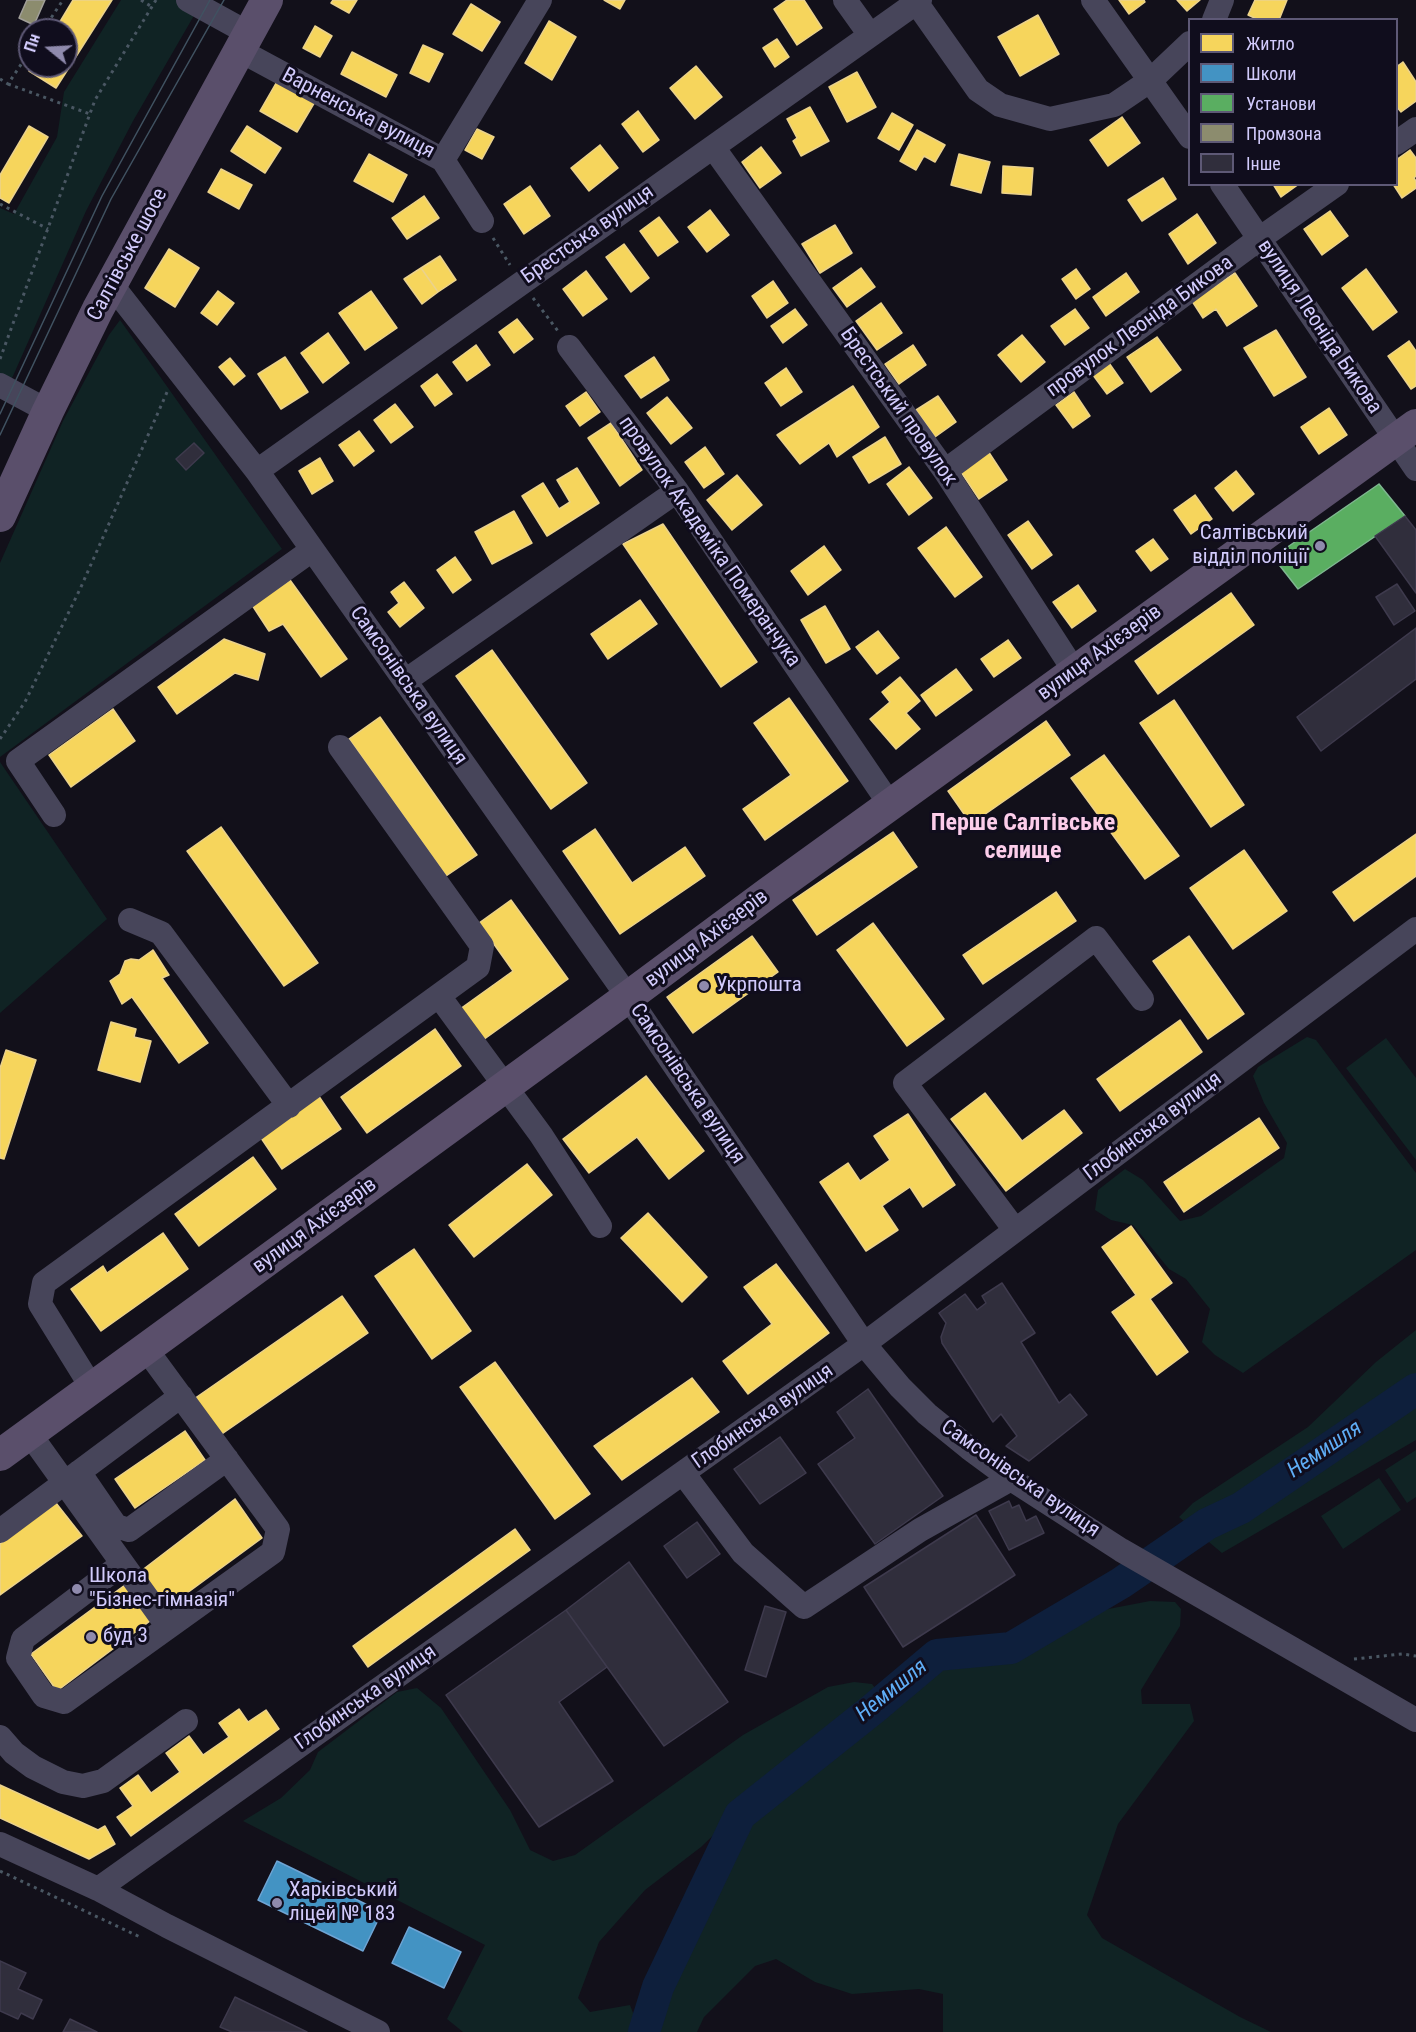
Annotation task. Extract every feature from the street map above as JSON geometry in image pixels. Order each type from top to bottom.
[{"type":"main road","name":"Салтівське шосе","points":[[0,516],[48,411],[111,284],[267,0]]},
{"type":"main road","name":"вулиця Ахієзерів","points":[[0,1455],[628,998],[768,893],[1406,433]]},
{"type":"street","name":"Варненська вулиця","points":[[188,0],[244,42],[443,160],[482,221]]},
{"type":"street","points":[[443,160],[540,0]]},
{"type":"street","points":[[845,0],[870,35]]},
{"type":"street","points":[[1093,0],[1188,134]]},
{"type":"street","points":[[1215,18],[1222,0]]},
{"type":"street","points":[[918,1],[978,90],[1000,105],[1050,119],[1114,105],[1151,80],[1188,45]]},
{"type":"street","name":"Брестська вулиця","points":[[257,471],[918,1]]},
{"type":"street","points":[[1398,142],[1416,129]]},
{"type":"street","name":"Брестський провулок","points":[[713,147],[945,471],[1075,672]]},
{"type":"street","name":"вулиця Леоніда Бикова","points":[[1223,186],[1259,239],[1406,433],[1416,469]]},
{"type":"street","name":"провулок Леоніда Бикова","points":[[945,471],[1334,186]]},
{"type":"street","name":"Самсонівська вулиця","points":[[111,284],[257,471],[628,998],[864,1344],[900,1387],[927,1414],[1011,1479],[1121,1550],[1416,1720]]},
{"type":"street","name":"провулок Академіка Померанчука","points":[[570,347],[677,491],[891,806]]},
{"type":"street","points":[[0,385],[48,411]]},
{"type":"street","points":[[405,681],[677,491]]},
{"type":"street","points":[[54,815],[18,761],[312,550]]},
{"type":"street","points":[[92,1388],[40,1304],[44,1283],[478,967],[482,946],[340,747]]},
{"type":"street","points":[[130,921],[161,933],[289,1106]]},
{"type":"street","name":"Глобинська вулиця","points":[[98,1889],[864,1344],[1416,929]]},
{"type":"street","points":[[1015,1230],[905,1083],[1096,938],[1142,999]]},
{"type":"street","points":[[439,996],[541,1135],[600,1226]]},
{"type":"street","points":[[122,1564],[23,1639],[18,1658],[44,1696],[64,1702],[273,1552],[278,1529],[146,1349]]},
{"type":"street","points":[[0,1531],[181,1396]]},
{"type":"street","points":[[29,1433],[109,1531]]},
{"type":"street","points":[[109,1531],[129,1530],[227,1459]]},
{"type":"street","points":[[79,1472],[109,1531],[122,1564],[168,1627]]},
{"type":"street","points":[[683,1473],[743,1552],[804,1607],[920,1530],[1011,1479]]},
{"type":"street","points":[[0,1737],[14,1753],[33,1767],[63,1782],[83,1786],[103,1781],[186,1721]]},
{"type":"street","points":[[0,1844],[98,1889],[378,2032]]},
{"type":"path","points":[[52,18],[63,0]]},
{"type":"path","points":[[141,0],[152,7]]},
{"type":"path","points":[[0,359],[95,100],[156,0]]},
{"type":"path","points":[[8,84],[18,69]]},
{"type":"path","points":[[0,79],[90,114]]},
{"type":"path","points":[[0,204],[48,229]]},
{"type":"path","points":[[482,221],[521,283],[570,347]]},
{"type":"path","points":[[0,739],[25,702],[71,608],[153,428],[177,369]]},
{"type":"path","points":[[1316,1663],[1402,1654],[1416,1656]]},
{"type":"path","points":[[0,1871],[140,1937]]},
{"type":"green space","points":[[121,0],[203,0],[133,121],[86,211],[9,385],[0,380],[0,208],[14,214],[57,137],[64,92],[73,78],[78,78],[78,69]]},
{"type":"green space","points":[[120,320],[282,549],[0,757],[0,563],[63,421],[109,335]]},
{"type":"green space","points":[[0,762],[107,919],[0,1013]]},
{"type":"green space","points":[[1307,1037],[1316,1040],[1416,1173],[1416,1250],[1243,1373],[1215,1355],[1202,1342],[1210,1309],[1186,1279],[1169,1269],[1133,1225],[1111,1220],[1095,1210],[1098,1190],[1125,1169],[1143,1180],[1180,1221],[1201,1216],[1284,1158],[1287,1143],[1264,1103],[1253,1076],[1258,1067]]},
{"type":"green space","points":[[1386,1038],[1416,1078],[1416,1160],[1346,1068]]},
{"type":"green space","points":[[1416,1330],[1416,1440],[1222,1553],[1179,1517],[1193,1503],[1308,1427],[1376,1362]]},
{"type":"green space","points":[[1416,1450],[1416,1497],[1407,1503],[1385,1470]]},
{"type":"green space","points":[[1379,1478],[1401,1510],[1343,1549],[1321,1516]]},
{"type":"green space","points":[[1150,1601],[1175,1602],[1181,1609],[1180,1626],[1141,1690],[1142,1704],[1190,1704],[1194,1721],[1118,1824],[1087,1915],[1102,1938],[1240,2017],[1271,2032],[943,2032],[943,1994],[919,1989],[852,1994],[815,1982],[776,1959],[755,1966],[704,2017],[697,2032],[654,2032],[667,1992],[708,1893],[751,1816],[940,1663],[1022,1655],[1098,1611]]},
{"type":"green space","points":[[854,1682],[872,1684],[878,1692],[870,1703],[746,1800],[701,1847],[645,1890],[599,1942],[578,1998],[590,2012],[630,2005],[638,2026],[636,2032],[463,2032],[447,2019],[485,1945],[243,1821],[281,1798],[310,1770],[318,1752],[397,1692],[417,1688],[441,1708],[510,1810],[530,1850],[553,1861],[575,1855],[743,1735],[828,1687]]},
{"type":"building: Житло","points":[[73,0],[112,0],[78,53],[78,18],[62,18]]},
{"type":"building: Житло","points":[[333,0],[357,0],[349,13],[331,3]]},
{"type":"building: Житло","points":[[604,0],[625,0],[620,9]]},
{"type":"building: Житло","points":[[787,0],[804,0],[822,28],[797,45],[774,9]]},
{"type":"building: Житло","points":[[1119,0],[1144,0],[1145,2],[1129,14]]},
{"type":"building: Житло","points":[[1177,0],[1200,0],[1187,11]]},
{"type":"building: Житло","points":[[1255,0],[1287,0],[1280,18],[1255,18],[1248,15]]},
{"type":"building: Житло","points":[[471,4],[500,22],[482,51],[453,34]]},
{"type":"building: Житло","points":[[1038,15],[1059,54],[1020,76],[998,37]]},
{"type":"building: Житло","points":[[549,21],[576,37],[552,80],[525,63]]},
{"type":"building: Житло","points":[[315,26],[332,36],[320,57],[303,48]]},
{"type":"building: Житло","points":[[777,39],[789,57],[775,67],[763,48]]},
{"type":"building: Житло","points":[[423,45],[443,54],[429,82],[410,73]]},
{"type":"building: Житло","points":[[352,52],[397,75],[386,97],[341,74]]},
{"type":"building: Житло","points":[[1403,62],[1416,82],[1416,101],[1401,112],[1398,108],[1398,66]]},
{"type":"building: Житло","points":[[696,66],[722,97],[695,119],[670,88]]},
{"type":"building: Житло","points":[[857,72],[876,107],[847,122],[829,87]]},
{"type":"building: Житло","points":[[40,78],[62,78],[56,88]]},
{"type":"building: Житло","points":[[279,78],[316,100],[297,132],[260,111]]},
{"type":"building: Житло","points":[[810,107],[829,141],[801,156],[793,141],[797,138],[787,119]]},
{"type":"building: Житло","points":[[638,111],[659,140],[643,152],[622,124]]},
{"type":"building: Житло","points":[[892,113],[913,125],[899,150],[878,138]]},
{"type":"building: Житло","points":[[1122,117],[1140,143],[1108,166],[1090,140]]},
{"type":"building: Житло","points":[[29,126],[48,137],[9,203],[0,198],[0,175]]},
{"type":"building: Житло","points":[[247,126],[281,148],[265,173],[231,151]]},
{"type":"building: Житло","points":[[477,129],[494,137],[482,159],[465,150]]},
{"type":"building: Житло","points":[[917,130],[945,145],[935,162],[924,156],[916,170],[900,161]]},
{"type":"building: Житло","points":[[600,145],[618,168],[589,191],[571,168]]},
{"type":"building: Житло","points":[[761,147],[781,173],[760,188],[742,162]]},
{"type":"building: Житло","points":[[1410,150],[1416,158],[1414,178],[1416,188],[1402,198],[1394,186],[1398,186],[1398,159]]},
{"type":"building: Житло","points":[[369,154],[407,175],[393,202],[354,181]]},
{"type":"building: Житло","points":[[959,154],[990,162],[981,193],[951,185]]},
{"type":"building: Житло","points":[[1003,166],[1033,168],[1031,195],[1002,193]]},
{"type":"building: Житло","points":[[221,169],[252,185],[239,209],[208,192]]},
{"type":"building: Житло","points":[[1163,178],[1176,199],[1142,221],[1128,200]]},
{"type":"building: Житло","points":[[530,186],[550,216],[524,234],[504,204]]},
{"type":"building: Житло","points":[[1274,186],[1296,186],[1281,197]]},
{"type":"building: Житло","points":[[424,196],[439,218],[407,239],[392,218]]},
{"type":"building: Житло","points":[[710,210],[729,235],[707,252],[688,227]]},
{"type":"building: Житло","points":[[1330,211],[1348,236],[1322,255],[1304,229]]},
{"type":"building: Житло","points":[[1197,214],[1216,243],[1188,264],[1169,234]]},
{"type":"building: Житло","points":[[659,217],[678,242],[658,256],[640,231]]},
{"type":"building: Житло","points":[[835,225],[852,253],[820,273],[802,244]]},
{"type":"building: Житло","points":[[624,244],[649,278],[631,292],[606,257]]},
{"type":"building: Житло","points":[[169,249],[199,268],[175,307],[145,288]]},
{"type":"building: Житло","points":[[440,256],[456,280],[438,292],[421,268]]},
{"type":"building: Житло","points":[[421,268],[438,292],[422,304],[404,279]]},
{"type":"building: Житло","points":[[861,268],[875,287],[847,307],[833,288]]},
{"type":"building: Житло","points":[[1076,269],[1090,289],[1076,299],[1062,279]]},
{"type":"building: Житло","points":[[1366,269],[1397,312],[1373,330],[1342,288]]},
{"type":"building: Житло","points":[[586,271],[607,299],[583,316],[563,289]]},
{"type":"building: Житло","points":[[1126,273],[1139,292],[1106,316],[1093,297]]},
{"type":"building: Житло","points":[[1235,273],[1257,306],[1227,326],[1216,309],[1203,318],[1192,301]]},
{"type":"building: Житло","points":[[773,281],[788,303],[767,318],[752,296]]},
{"type":"building: Житло","points":[[218,291],[234,303],[217,325],[201,313]]},
{"type":"building: Житло","points":[[371,291],[397,328],[365,350],[339,313]]},
{"type":"building: Житло","points":[[881,303],[902,333],[877,350],[856,321]]},
{"type":"building: Житло","points":[[795,309],[807,325],[783,343],[771,326]]},
{"type":"building: Житло","points":[[1075,309],[1089,328],[1065,345],[1051,326]]},
{"type":"building: Житло","points":[[517,319],[533,339],[514,353],[499,332]]},
{"type":"building: Житло","points":[[1276,330],[1306,377],[1274,396],[1244,348]]},
{"type":"building: Житло","points":[[328,333],[349,363],[323,383],[301,353]]},
{"type":"building: Житло","points":[[1022,335],[1045,362],[1021,382],[998,355]]},
{"type":"building: Житло","points":[[1157,337],[1181,370],[1151,392],[1127,357]]},
{"type":"building: Житло","points":[[1409,341],[1416,351],[1416,386],[1411,389],[1388,356]]},
{"type":"building: Житло","points":[[476,345],[490,365],[467,381],[453,362]]},
{"type":"building: Житло","points":[[913,345],[926,365],[899,384],[885,364]]},
{"type":"building: Житло","points":[[285,357],[308,392],[281,409],[258,374]]},
{"type":"building: Житло","points":[[654,357],[669,380],[641,398],[625,376]]},
{"type":"building: Житло","points":[[230,358],[245,376],[234,385],[219,367]]},
{"type":"building: Житло","points":[[1109,363],[1123,383],[1107,394],[1093,375]]},
{"type":"building: Житло","points":[[786,368],[802,392],[781,406],[765,383]]},
{"type":"building: Житло","points":[[437,374],[452,394],[435,406],[421,386]]},
{"type":"building: Житло","points":[[853,386],[879,427],[837,457],[829,443],[800,464],[777,435]]},
{"type":"building: Житло","points":[[586,392],[600,412],[580,426],[566,406]]},
{"type":"building: Житло","points":[[1074,392],[1090,416],[1073,428],[1056,405]]},
{"type":"building: Житло","points":[[938,396],[956,422],[935,437],[916,410]]},
{"type":"building: Житло","points":[[667,397],[692,428],[671,444],[647,413]]},
{"type":"building: Житло","points":[[395,404],[413,427],[391,443],[374,420]]},
{"type":"building: Житло","points":[[1329,408],[1347,435],[1319,454],[1301,427]]},
{"type":"building: Житло","points":[[611,423],[642,470],[620,486],[588,438]]},
{"type":"building: Житло","points":[[359,431],[374,451],[354,466],[339,445]]},
{"type":"building: Житло","points":[[885,437],[901,464],[869,483],[853,457]]},
{"type":"building: Житло","points":[[705,447],[724,474],[704,488],[685,462]]},
{"type":"building: Житло","points":[[988,451],[1007,480],[979,499],[959,469]]},
{"type":"building: Житло","points":[[320,458],[333,481],[312,494],[299,471]]},
{"type":"building: Житло","points":[[909,467],[932,498],[909,515],[887,484]]},
{"type":"building: Житло","points":[[577,468],[599,503],[547,536],[522,496],[543,483],[559,509],[570,502],[557,480]]},
{"type":"building: Житло","points":[[1236,471],[1254,494],[1233,511],[1215,488]]},
{"type":"building: Житло","points":[[737,475],[762,505],[732,530],[707,500]]},
{"type":"building: Житло","points":[[1195,495],[1212,519],[1191,534],[1174,510]]},
{"type":"building: Житло","points":[[514,511],[532,543],[492,564],[475,532]]},
{"type":"building: Житло","points":[[1028,521],[1052,555],[1032,569],[1008,535]]},
{"type":"building: Житло","points":[[663,524],[757,662],[721,687],[623,544]]},
{"type":"building: Житло","points":[[946,527],[982,577],[955,597],[918,548]]},
{"type":"building: Житло","points":[[1153,539],[1168,559],[1151,571],[1136,551]]},
{"type":"building: Житло","points":[[824,546],[841,570],[808,595],[791,571]]},
{"type":"building: Житло","points":[[455,557],[471,580],[453,593],[437,570]]},
{"type":"building: Житло","points":[[290,580],[347,659],[321,677],[283,624],[269,631],[252,605]]},
{"type":"building: Житло","points":[[404,582],[424,608],[400,627],[388,612],[399,603],[391,592]]},
{"type":"building: Житло","points":[[1078,585],[1096,611],[1072,628],[1053,602]]},
{"type":"building: Житло","points":[[1231,593],[1254,625],[1158,694],[1135,661]]},
{"type":"building: Житло","points":[[640,600],[657,624],[608,659],[591,634]]},
{"type":"building: Житло","points":[[825,606],[850,649],[826,663],[801,620]]},
{"type":"building: Житло","points":[[878,631],[899,658],[877,674],[856,647]]},
{"type":"building: Житло","points":[[224,639],[265,654],[258,680],[235,673],[177,714],[158,687]]},
{"type":"building: Житло","points":[[1008,640],[1021,658],[994,677],[981,659]]},
{"type":"building: Житло","points":[[492,650],[587,783],[551,809],[456,676]]},
{"type":"building: Житло","points":[[956,669],[972,690],[936,716],[921,695]]},
{"type":"building: Житло","points":[[900,677],[920,701],[906,713],[920,729],[896,749],[870,719],[890,702],[882,692]]},
{"type":"building: Житло","points":[[789,698],[848,781],[765,840],[743,809],[791,775],[754,723]]},
{"type":"building: Житло","points":[[1174,700],[1244,805],[1211,827],[1140,723]]},
{"type":"building: Житло","points":[[113,709],[135,741],[71,787],[49,755]]},
{"type":"building: Житло","points":[[380,717],[477,855],[446,876],[349,739]]},
{"type":"building: Житло","points":[[1046,721],[1070,755],[971,824],[948,791]]},
{"type":"building: Житло","points":[[1104,755],[1179,856],[1145,879],[1071,778]]},
{"type":"building: Житло","points":[[221,827],[318,963],[284,986],[187,851]]},
{"type":"building: Житло","points":[[595,829],[632,883],[685,847],[705,876],[620,934],[563,851]]},
{"type":"building: Житло","points":[[893,832],[917,867],[817,935],[793,900]]},
{"type":"building: Житло","points":[[1416,834],[1416,876],[1354,921],[1333,892]]},
{"type":"building: Житло","points":[[1244,850],[1287,911],[1233,949],[1190,888]]},
{"type":"building: Житло","points":[[1056,892],[1076,921],[983,984],[963,955]]},
{"type":"building: Житло","points":[[511,900],[568,979],[483,1040],[460,1009],[513,971],[479,923]]},
{"type":"building: Житло","points":[[873,923],[944,1019],[907,1046],[837,950]]},
{"type":"building: Житло","points":[[752,936],[778,972],[693,1033],[667,997]]},
{"type":"building: Житло","points":[[1189,936],[1244,1014],[1208,1039],[1153,961]]},
{"type":"building: Житло","points":[[153,950],[169,975],[162,978],[208,1043],[179,1063],[132,997],[122,1004],[110,981],[120,974],[125,961],[139,960]]},
{"type":"building: Житло","points":[[1180,1020],[1202,1052],[1120,1111],[1097,1079]]},
{"type":"building: Житло","points":[[111,1022],[136,1029],[134,1037],[151,1041],[140,1082],[98,1070]]},
{"type":"building: Житло","points":[[435,1029],[461,1066],[367,1133],[341,1097]]},
{"type":"building: Житло","points":[[6,1050],[36,1060],[4,1159],[0,1158],[0,1068]]},
{"type":"building: Житло","points":[[646,1076],[704,1151],[669,1179],[637,1137],[589,1173],[563,1139]]},
{"type":"building: Житло","points":[[316,1092],[341,1129],[282,1169],[257,1132]]},
{"type":"building: Житло","points":[[985,1093],[1022,1141],[1064,1110],[1082,1133],[1006,1191],[951,1119]]},
{"type":"building: Житло","points":[[908,1114],[955,1185],[923,1207],[910,1187],[882,1206],[898,1230],[866,1251],[820,1182],[848,1163],[860,1181],[890,1160],[874,1136]]},
{"type":"building: Житло","points":[[1259,1118],[1279,1148],[1184,1212],[1164,1182]]},
{"type":"building: Житло","points":[[253,1157],[276,1189],[199,1246],[175,1214]]},
{"type":"building: Житло","points":[[527,1164],[552,1195],[474,1257],[449,1225]]},
{"type":"building: Житло","points":[[648,1213],[707,1277],[682,1302],[621,1238]]},
{"type":"building: Житло","points":[[1131,1226],[1172,1283],[1150,1299],[1188,1352],[1157,1375],[1112,1312],[1136,1295],[1102,1247]]},
{"type":"building: Житло","points":[[163,1233],[188,1269],[101,1331],[71,1289],[103,1266],[107,1273]]},
{"type":"building: Житло","points":[[414,1249],[471,1331],[432,1359],[375,1276]]},
{"type":"building: Житло","points":[[776,1264],[829,1333],[748,1394],[723,1361],[772,1324],[744,1287]]},
{"type":"building: Житло","points":[[342,1296],[368,1333],[216,1438],[191,1401]]},
{"type":"building: Житло","points":[[495,1362],[590,1494],[555,1519],[460,1387]]},
{"type":"building: Житло","points":[[692,1378],[719,1412],[622,1480],[594,1446]]},
{"type":"building: Житло","points":[[185,1431],[205,1460],[135,1508],[115,1479]]},
{"type":"building: Житло","points":[[235,1499],[262,1538],[168,1607],[141,1571]]},
{"type":"building: Житло","points":[[56,1503],[82,1536],[0,1595],[0,1544]]},
{"type":"building: Житло","points":[[515,1529],[530,1550],[368,1667],[353,1646]]},
{"type":"building: Житло","name":"буд 3","points":[[125,1585],[150,1621],[57,1691],[31,1654]]},
{"type":"building: Житло","points":[[239,1709],[248,1722],[266,1710],[279,1729],[131,1836],[117,1817],[133,1806],[120,1788],[138,1775],[151,1793],[180,1772],[166,1753],[189,1736],[203,1755],[229,1737],[219,1723]]},
{"type":"building: Житло","points":[[0,1785],[98,1830],[105,1826],[115,1844],[89,1859],[0,1818]]},
{"type":"building: Школи","points":[[277,1861],[382,1912],[363,1951],[258,1900]]},
{"type":"building: Школи","points":[[409,1927],[461,1952],[444,1988],[392,1963]]},
{"type":"building: Установи","points":[[1379,484],[1405,516],[1298,589],[1273,557]]},
{"type":"building: Промзона","points":[[27,0],[45,0],[37,18],[19,18]]},
{"type":"building: Інше","points":[[194,443],[204,453],[186,470],[176,459]]},
{"type":"building: Інше","points":[[1405,516],[1416,530],[1416,593],[1375,536]]},
{"type":"building: Інше","points":[[1397,584],[1415,611],[1394,625],[1376,597]]},
{"type":"building: Інше","points":[[1416,628],[1416,679],[1321,751],[1297,717]]},
{"type":"building: Інше","points":[[1002,1283],[1035,1333],[1021,1342],[1059,1403],[1070,1394],[1087,1415],[1029,1461],[1006,1446],[1017,1436],[1001,1414],[993,1422],[942,1343],[941,1337],[946,1323],[939,1313],[965,1294],[977,1310],[986,1303],[982,1296]]},
{"type":"building: Інше","points":[[868,1389],[943,1496],[875,1544],[818,1464],[855,1438],[837,1412]]},
{"type":"building: Інше","points":[[780,1437],[806,1473],[760,1504],[734,1469]]},
{"type":"building: Інше","points":[[1009,1501],[1012,1508],[1019,1505],[1026,1521],[1036,1516],[1044,1533],[1009,1550],[989,1511]]},
{"type":"building: Інше","points":[[976,1515],[1015,1575],[903,1647],[864,1587]]},
{"type":"building: Інше","points":[[697,1522],[720,1554],[687,1578],[664,1546]]},
{"type":"building: Інше","points":[[629,1562],[728,1702],[664,1746],[566,1610]]},
{"type":"building: Інше","points":[[765,1606],[786,1612],[766,1677],[745,1670]]},
{"type":"building: Інше","points":[[566,1610],[607,1667],[559,1702],[613,1781],[539,1827],[446,1695]]},
{"type":"building: Інше","points":[[0,1961],[26,1973],[18,1989],[42,2000],[33,2019],[21,2013],[18,2019],[0,2011]]},
{"type":"building: Інше","points":[[235,1997],[307,2032],[232,2032],[220,2027]]},
{"type":"building: Інше","points":[[70,2019],[97,2032],[63,2032]]},
{"type":"waterway","name":"Немишля","points":[[644,2032],[658,1987],[740,1815],[937,1655],[1011,1648],[1121,1583],[1207,1524],[1241,1508],[1416,1389]]},
{"type":"tram line","points":[[0,414],[102,196],[210,0]]},
{"type":"tram line","points":[[0,435],[111,199],[224,0]]},
{"type":"place","name":"Салтівський відділ поліції","points":[[1320,546]]},
{"type":"place","name":"Укрпошта","points":[[704,986]]},
{"type":"place","name":"Школа \"Бізнес-гімназія\"","points":[[77,1589]]},
{"type":"place","name":"буд 3","points":[[91,1637]]},
{"type":"place","name":"Харківський ліцей № 183","points":[[277,1903]]},
{"type":"district","name":"Перше Салтівське селище","points":[[1023,838]]}]
